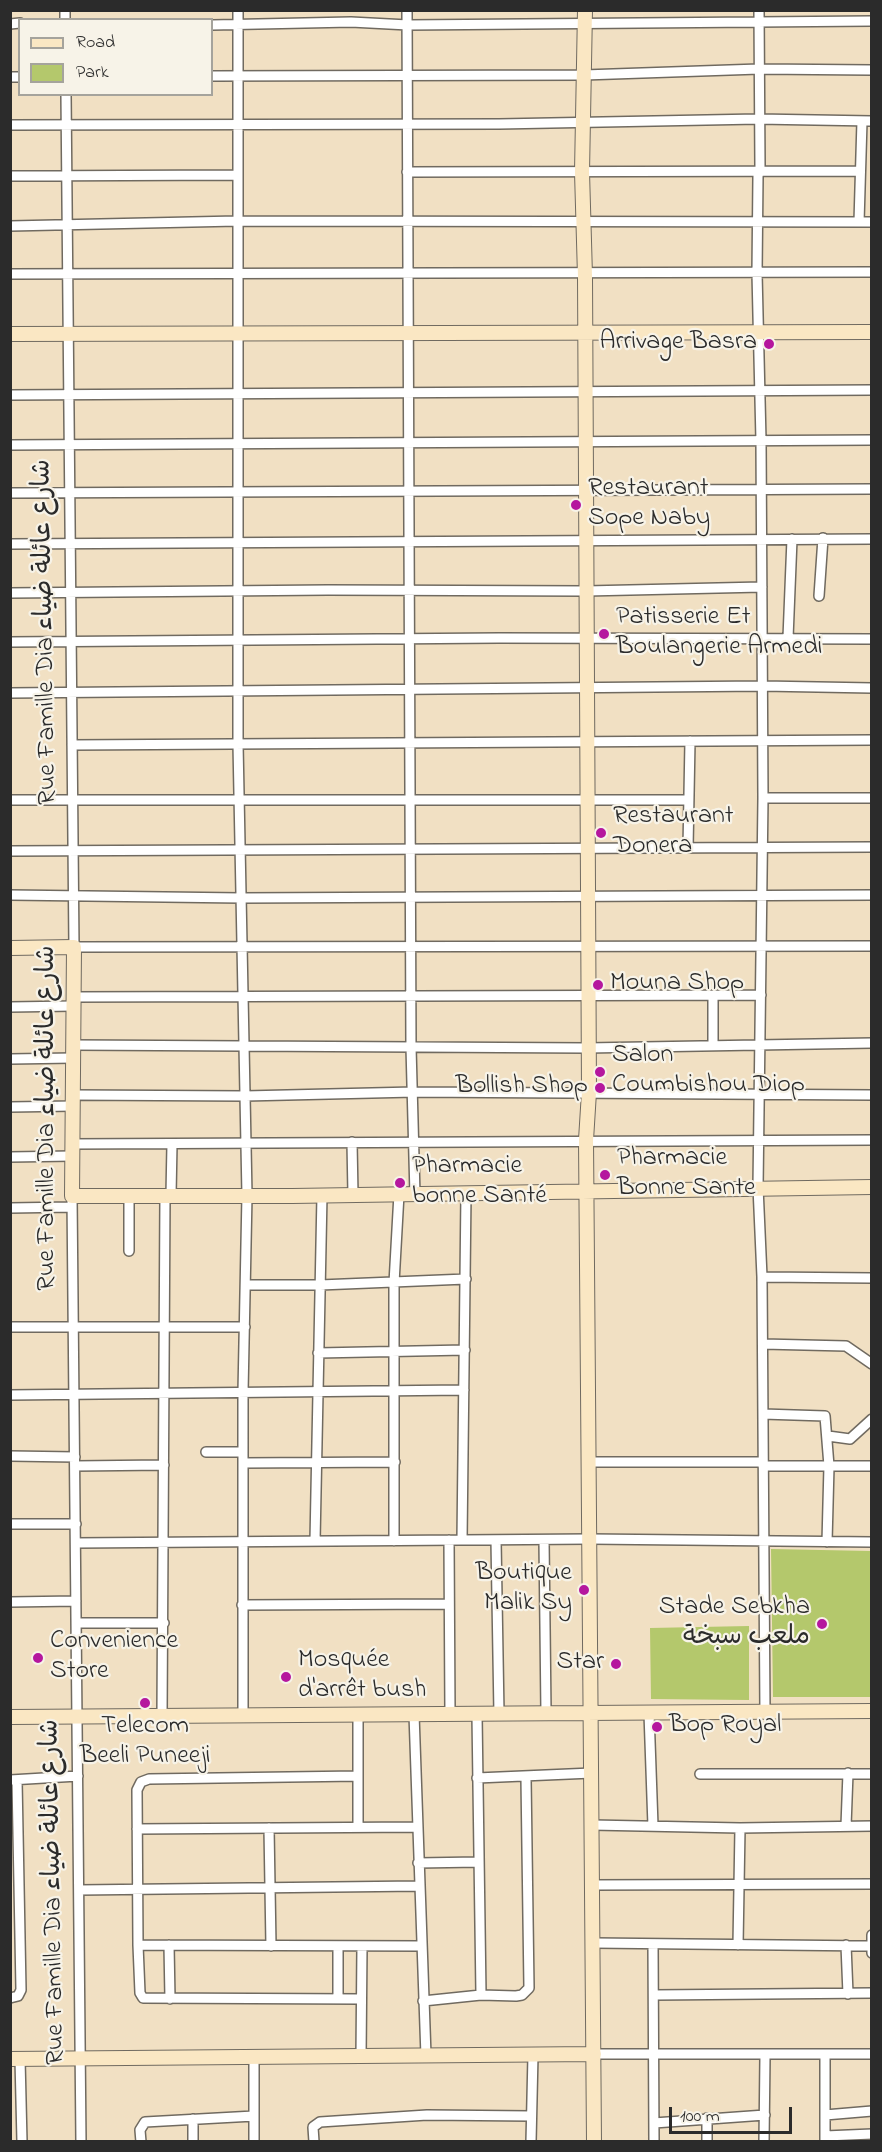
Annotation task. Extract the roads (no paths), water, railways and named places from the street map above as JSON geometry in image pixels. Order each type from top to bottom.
[{"type":"street","points":[[238,10],[238,744],[247,1195],[247,1285],[243,1392],[243,1715]]},
{"type":"street","points":[[407,10],[411,1047],[416,1142],[415,1195]]},
{"type":"street","points":[[213,25],[351,22],[408,25],[585,16],[759,15],[872,21]]},
{"type":"street","points":[[759,15],[760,170],[757,222],[757,332],[761,441],[763,798],[758,1187],[763,1344],[765,1712]]},
{"type":"street","points":[[585,16],[582,172],[585,223],[589,1092],[586,1140],[594,1885],[594,2142]]},
{"type":"street","points":[[213,76],[584,75],[759,69],[872,70]]},
{"type":"street","name":"Rue Famille Dia شارع عائلة ضياء","points":[[66,96],[74,947],[72,1201],[81,2142]]},
{"type":"street","points":[[10,125],[406,124],[758,119],[867,121],[858,171],[859,222]]},
{"type":"street","points":[[407,172],[858,171]]},
{"type":"street","points":[[10,176],[238,175]]},
{"type":"street","points":[[10,226],[237,221],[872,222]]},
{"type":"street","points":[[10,274],[872,272]]},
{"type":"street","points":[[10,334],[407,331],[872,332]]},
{"type":"street","points":[[10,395],[872,390]]},
{"type":"street","points":[[10,445],[872,440]]},
{"type":"street","points":[[10,493],[872,489]]},
{"type":"street","points":[[819,596],[823,538]]},
{"type":"street","points":[[788,638],[792,539]]},
{"type":"street","points":[[10,544],[872,539]]},
{"type":"street","points":[[10,593],[586,591],[762,587]]},
{"type":"street","points":[[10,642],[238,639],[872,639]]},
{"type":"street","points":[[10,693],[409,689],[586,690],[763,686],[872,688]]},
{"type":"street","points":[[72,745],[872,740]]},
{"type":"street","points":[[688,848],[690,741]]},
{"type":"street","points":[[763,798],[872,798]]},
{"type":"street","points":[[10,800],[688,800]]},
{"type":"street","points":[[10,851],[872,847]]},
{"type":"street","points":[[10,895],[587,897],[872,895]]},
{"type":"street","points":[[10,948],[872,946]]},
{"type":"street","points":[[10,1007],[74,1002],[243,997],[761,995]]},
{"type":"street","points":[[713,996],[713,1044]]},
{"type":"street","points":[[10,1059],[73,1052],[244,1046],[587,1048],[872,1043]]},
{"type":"street","points":[[10,1107],[73,1101],[414,1092],[872,1095]]},
{"type":"street","points":[[10,1157],[72,1150],[172,1144],[872,1140]]},
{"type":"street","points":[[352,1142],[353,1195]]},
{"type":"street","points":[[162,1716],[165,1327],[168,1195],[172,1144]]},
{"type":"street","points":[[10,1208],[129,1195],[415,1195],[758,1187],[872,1187]]},
{"type":"street","points":[[462,1540],[466,1193]]},
{"type":"street","points":[[394,1541],[394,1283],[399,1194]]},
{"type":"street","points":[[129,1195],[129,1251]]},
{"type":"street","points":[[315,1541],[322,1195]]},
{"type":"street","points":[[762,1277],[872,1278]]},
{"type":"street","points":[[247,1285],[394,1283],[466,1279]]},
{"type":"street","points":[[10,1327],[244,1327]]},
{"type":"street","points":[[763,1344],[846,1346],[872,1364]]},
{"type":"street","points":[[318,1353],[465,1350]]},
{"type":"street","points":[[10,1395],[464,1390]]},
{"type":"street","points":[[763,1414],[820,1414],[827,1420],[829,1466],[827,1542]]},
{"type":"street","points":[[828,1436],[850,1439],[872,1419]]},
{"type":"street","points":[[206,1452],[243,1452]]},
{"type":"street","points":[[10,1456],[164,1465]]},
{"type":"street","points":[[243,1463],[395,1462]]},
{"type":"street","points":[[590,1462],[872,1466]]},
{"type":"street","points":[[10,1524],[76,1524]]},
{"type":"street","points":[[76,1543],[590,1539],[872,1542]]},
{"type":"street","points":[[449,1540],[450,1715]]},
{"type":"street","points":[[496,1540],[499,1714]]},
{"type":"street","points":[[544,1540],[546,1713]]},
{"type":"street","points":[[10,1602],[76,1601]]},
{"type":"street","points":[[243,1605],[448,1604]]},
{"type":"street","points":[[77,1623],[164,1623]]},
{"type":"street","points":[[10,1717],[872,1711]]},
{"type":"street","points":[[649,1713],[653,1826]]},
{"type":"street","points":[[414,1714],[426,2056]]},
{"type":"street","points":[[358,1715],[358,1827]]},
{"type":"street","points":[[477,1715],[481,1995]]},
{"type":"street","points":[[477,1778],[526,1778],[592,1773]]},
{"type":"street","points":[[846,1826],[848,1773]]},
{"type":"street","points":[[700,1774],[872,1774]]},
{"type":"street","points":[[10,1998],[18,1996],[21,1990],[14,1780],[78,1776]]},
{"type":"street","points":[[358,1776],[145,1779],[137,1790],[138,1945],[141,1996],[170,1999],[361,1999]]},
{"type":"street","points":[[423,2001],[481,1995],[522,1995],[530,1983],[526,1778]]},
{"type":"street","points":[[592,1825],[740,1828],[872,1826]]},
{"type":"street","points":[[137,1829],[417,1827]]},
{"type":"street","points":[[269,1828],[271,1946]]},
{"type":"street","points":[[738,1944],[740,1828]]},
{"type":"street","points":[[418,1863],[478,1862]]},
{"type":"street","points":[[594,1885],[872,1884]]},
{"type":"street","points":[[80,1890],[419,1886]]},
{"type":"street","points":[[872,1935],[872,1953]]},
{"type":"street","points":[[594,1943],[871,1946]]},
{"type":"street","points":[[653,1944],[654,2142]]},
{"type":"street","points":[[138,1945],[421,1946]]},
{"type":"street","points":[[169,1945],[170,1999]]},
{"type":"street","points":[[846,1945],[848,1994]]},
{"type":"street","points":[[338,1946],[338,1999]]},
{"type":"street","points":[[361,2057],[362,1946]]},
{"type":"street","points":[[655,1995],[872,1993]]},
{"type":"street","points":[[22,2142],[15,2059],[872,2054]]},
{"type":"street","points":[[531,2142],[532,2055]]},
{"type":"street","points":[[764,2142],[765,2056]]},
{"type":"street","points":[[825,2056],[825,2139],[872,2134]]},
{"type":"street","points":[[254,2058],[254,2142]]},
{"type":"street","points":[[825,2115],[872,2111]]},
{"type":"street","points":[[314,2142],[313,2127],[320,2122],[427,2115],[531,2116]]},
{"type":"street","points":[[654,2123],[765,2115]]},
{"type":"street","points":[[141,2142],[140,2130],[145,2122],[254,2116]]},
{"type":"street","points":[[707,2118],[707,2142]]},
{"type":"street","points":[[193,2119],[194,2142]]},
{"type":"street","points":[[10,2122],[22,2123]]},
{"type":"place","name":"Arrivage Basra","points":[[769,344]]},
{"type":"place","name":"Restaurant Sope Naby","points":[[576,505]]},
{"type":"place","name":"Patisserie Et Boulangerie Armedi","points":[[604,634]]},
{"type":"place","name":"Restaurant Donera","points":[[601,833]]},
{"type":"place","name":"Mouna Shop","points":[[598,985]]},
{"type":"place","name":"Salon Coumbishou Diop","points":[[600,1072]]},
{"type":"place","name":"Bollish Shop","points":[[600,1088]]},
{"type":"place","name":"Pharmacie Bonne Sante","points":[[605,1175]]},
{"type":"place","name":"Pharmacie bonne Santé","points":[[400,1183]]},
{"type":"place","name":"Boutique Malik Sy","points":[[584,1590]]},
{"type":"place","name":"Stade Sebkha ملعب سبخة","points":[[822,1624]]},
{"type":"place","name":"Convenience Store","points":[[38,1658]]},
{"type":"place","name":"Star","points":[[616,1664]]},
{"type":"place","name":"Mosquée d'arrêt bush","points":[[286,1677]]},
{"type":"place","name":"Telecom Beeli Puneeji","points":[[145,1703]]},
{"type":"place","name":"Bop Royal","points":[[657,1727]]}]
